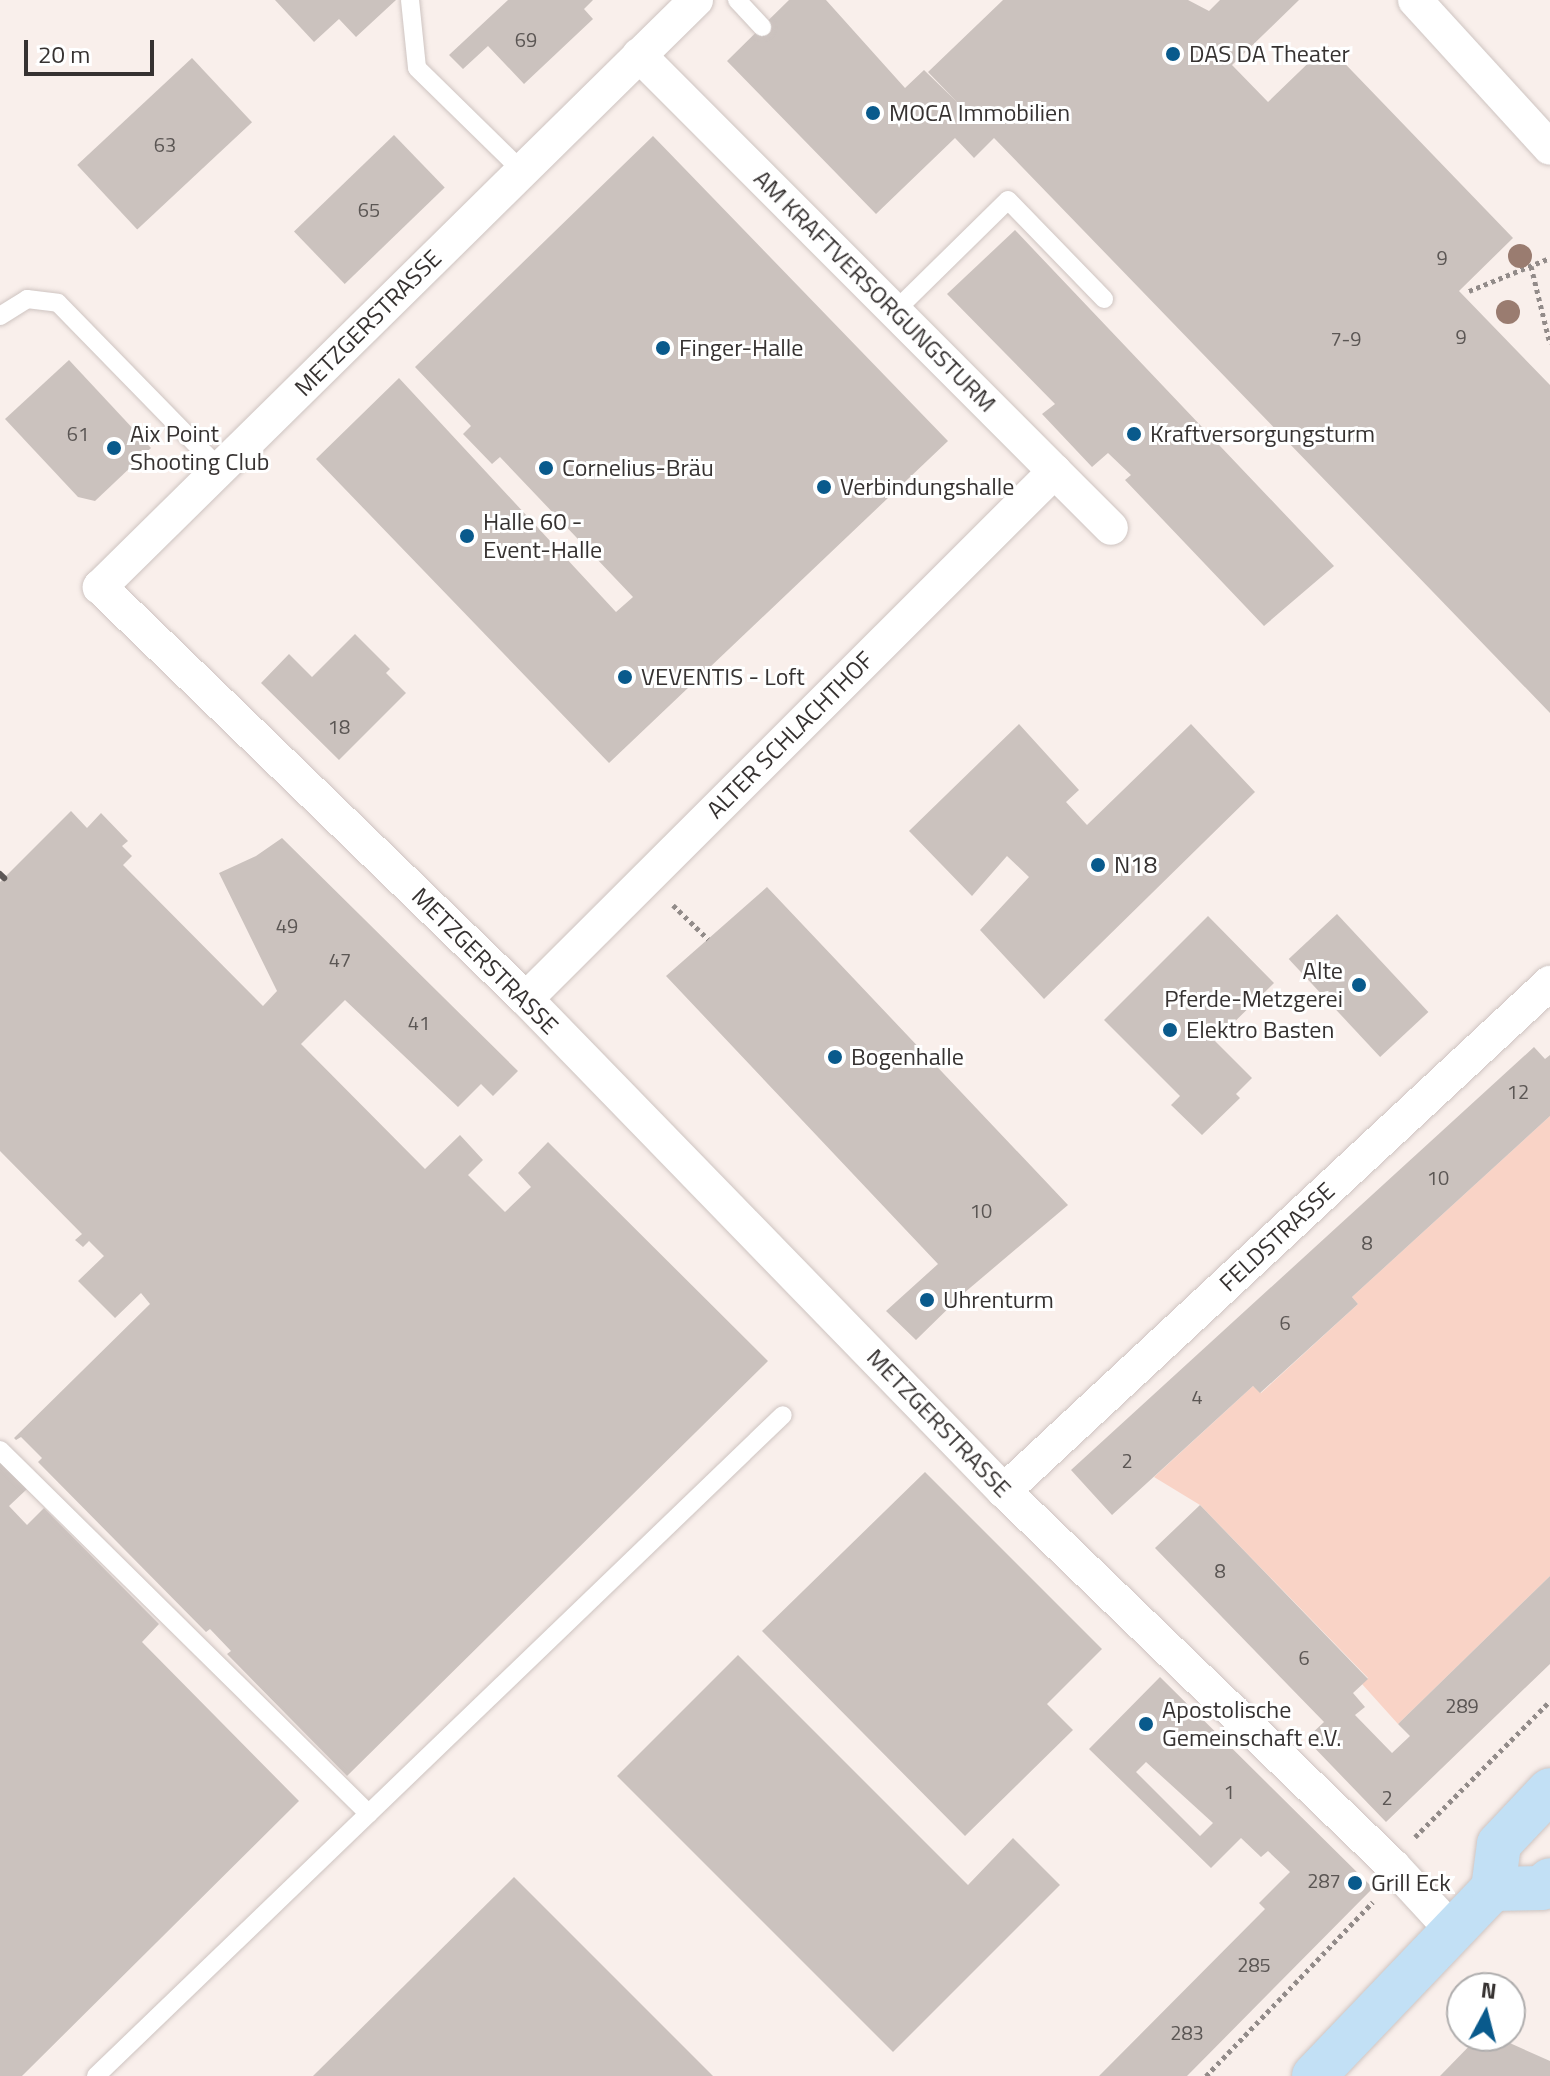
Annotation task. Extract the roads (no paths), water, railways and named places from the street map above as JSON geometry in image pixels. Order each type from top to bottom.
[{"type":"main road","points":[[1314,2076],[1493,1889],[1499,1844],[1550,1790]]},
{"type":"main road","points":[[1493,1889],[1542,1888],[1550,1880]]},
{"type":"street","name":"METZGERSTRASSE","points":[[696,0],[100,587],[526,999],[1004,1491],[1393,1866],[1454,1932]]},
{"type":"street","points":[[1415,0],[1550,148]]},
{"type":"street","name":"AM KRAFTVERSORGUNGSTURM","points":[[639,55],[1111,528]]},
{"type":"street","name":"ALTER SCHLACHTHOF","points":[[526,999],[1055,471]]},
{"type":"street","name":"FELDSTRASSE","points":[[1004,1491],[1550,983]]},
{"type":"lane","points":[[410,0],[417,68],[522,171]]},
{"type":"lane","points":[[737,0],[762,27]]},
{"type":"lane","points":[[895,311],[1008,200],[1104,299]]},
{"type":"lane","points":[[0,316],[27,299],[58,303],[220,469]]},
{"type":"lane","points":[[96,2076],[783,1415]]},
{"type":"lane","points":[[0,1450],[369,1814]]},
{"type":"railway","points":[[0,874],[4,878]]},
{"type":"place","name":"DAS DA Theater","points":[[1173,54]]},
{"type":"place","name":"MOCA Immobilien","points":[[873,113]]},
{"type":"place","name":"Finger-Halle","points":[[663,348]]},
{"type":"place","name":"Kraftversorgungsturm","points":[[1134,434]]},
{"type":"place","name":"Aix Point Shooting Club","points":[[114,448]]},
{"type":"place","name":"Cornelius-Bräu","points":[[546,468]]},
{"type":"place","name":"Verbindungshalle","points":[[824,487]]},
{"type":"place","name":"Halle 60 - Event-Halle","points":[[467,536]]},
{"type":"place","name":"VEVENTIS - Loft","points":[[625,677]]},
{"type":"place","name":"N18","points":[[1098,865]]},
{"type":"place","name":"Alte Pferde-Metzgerei","points":[[1359,985]]},
{"type":"place","name":"Elektro Basten","points":[[1170,1030]]},
{"type":"place","name":"Bogenhalle","points":[[835,1057]]},
{"type":"place","name":"Uhrenturm","points":[[927,1300]]},
{"type":"place","name":"Apostolische Gemeinschaft e.V.","points":[[1146,1724]]},
{"type":"place","name":"Grill Eck","points":[[1355,1883]]}]
